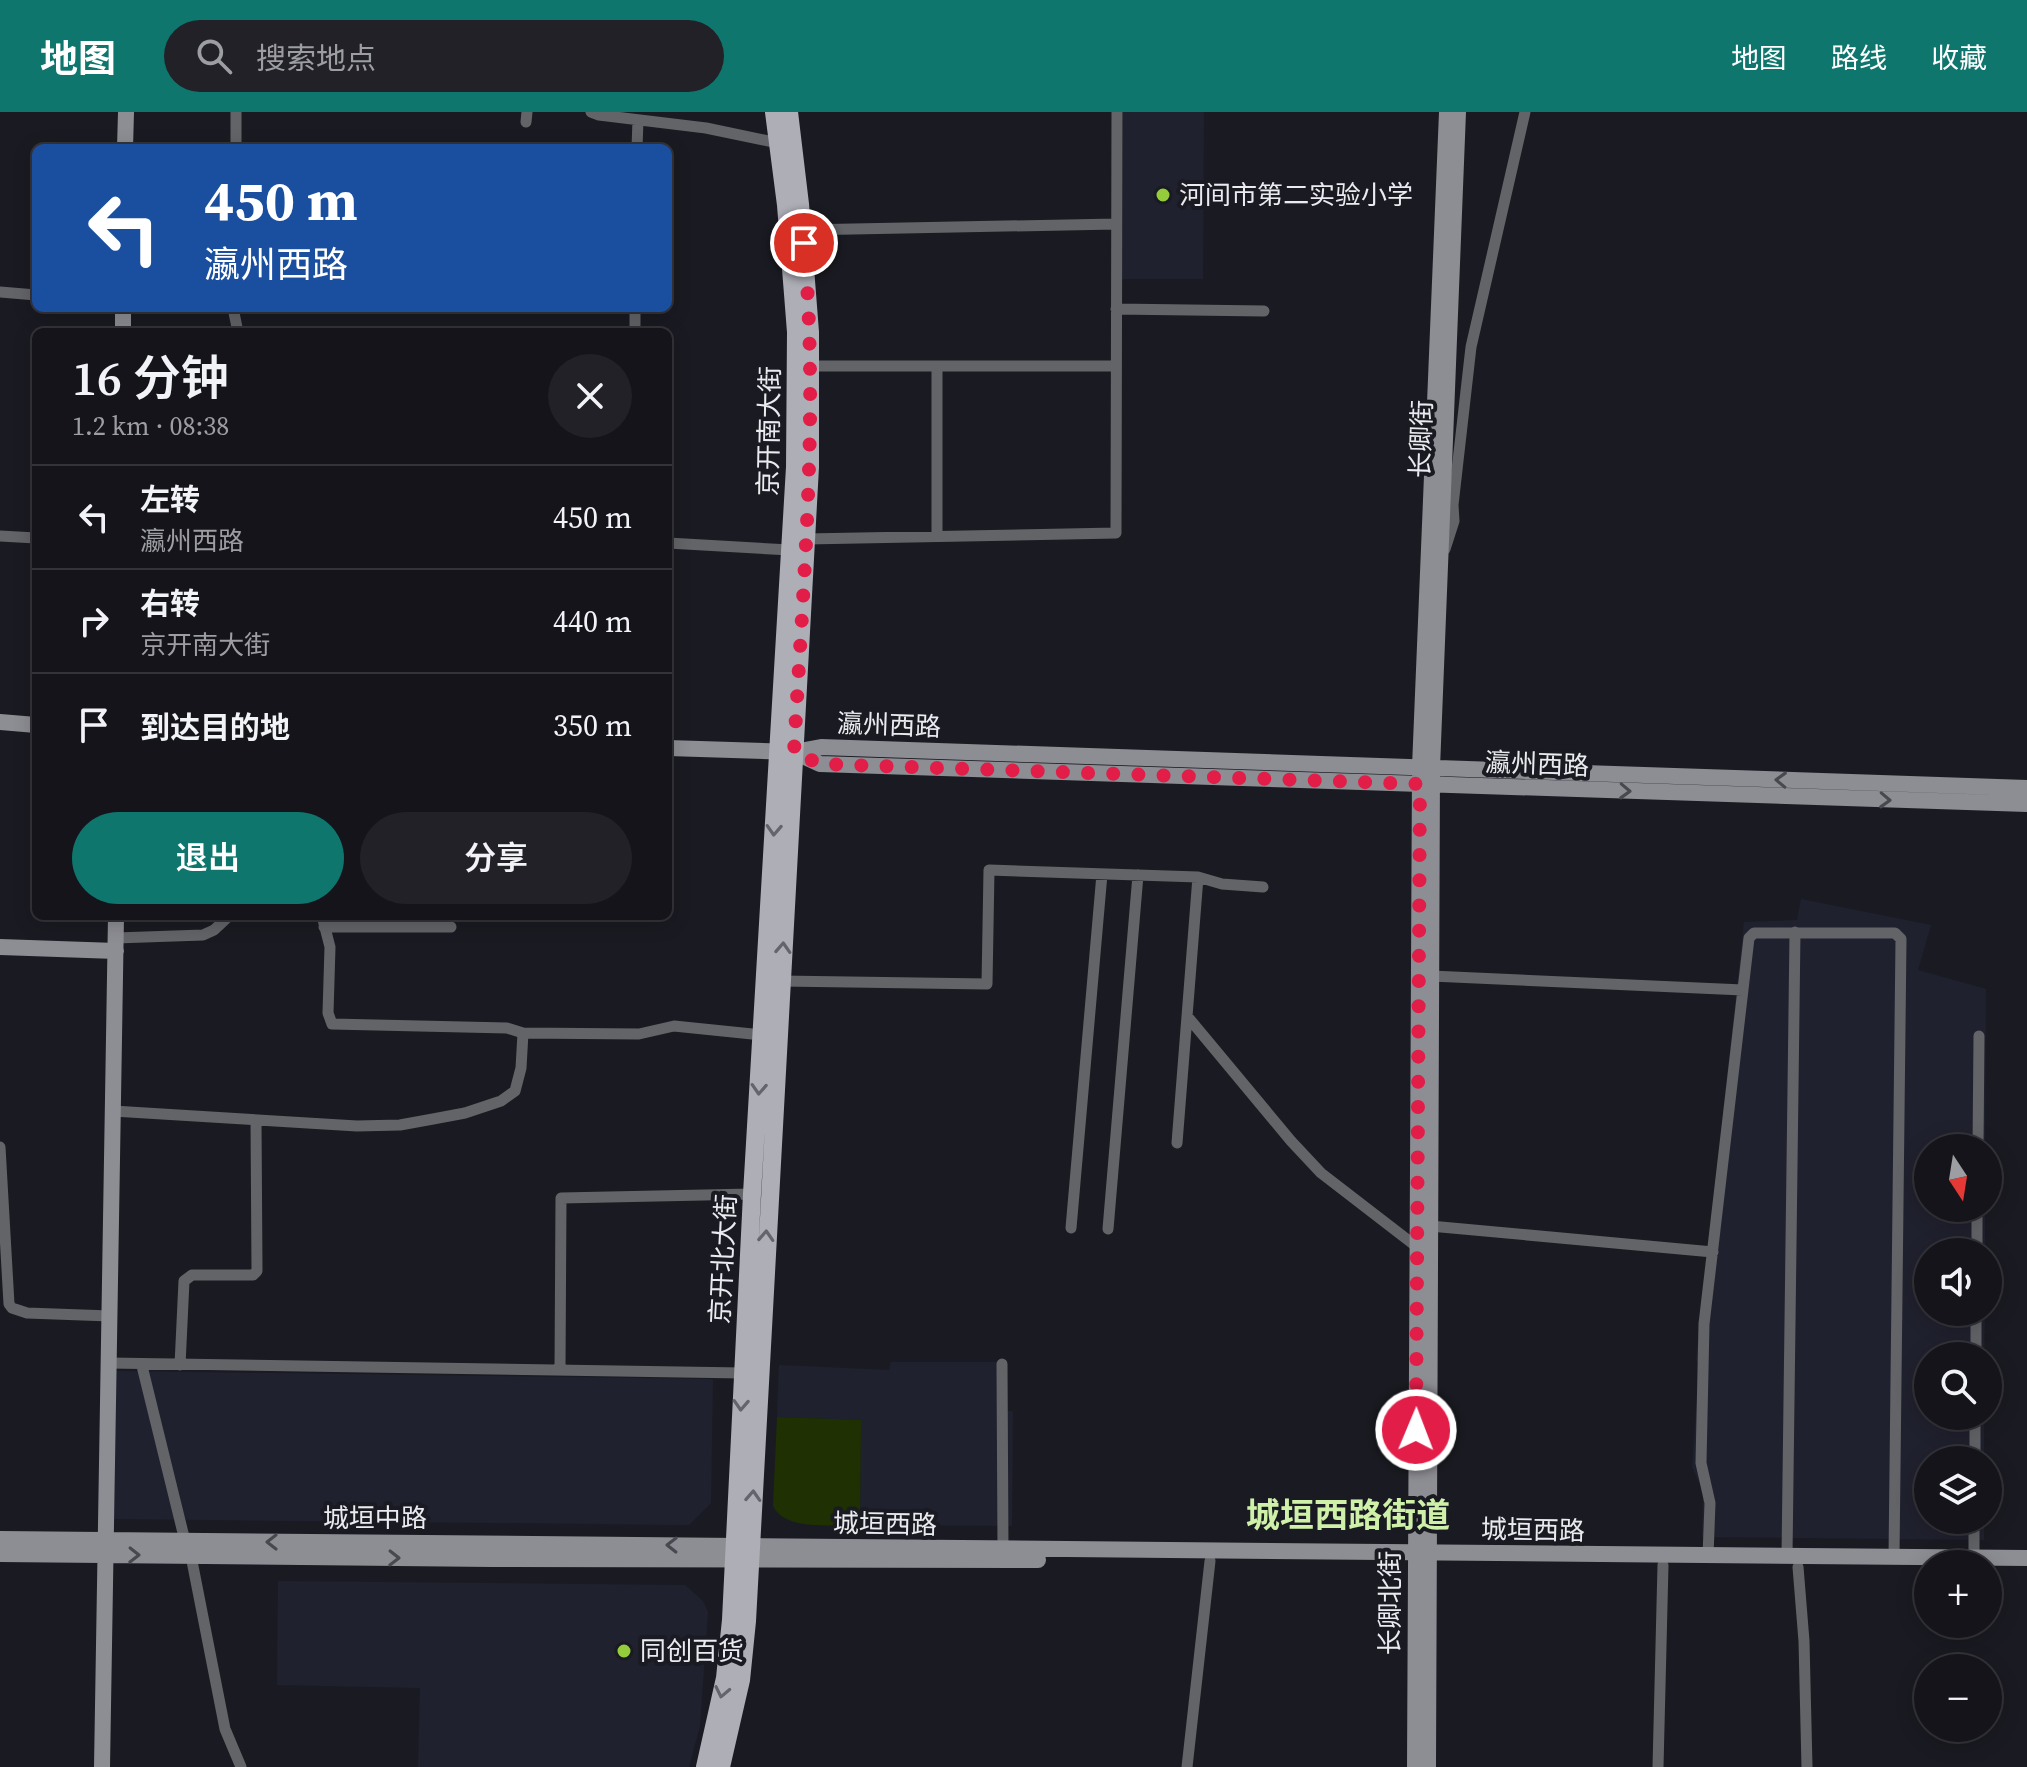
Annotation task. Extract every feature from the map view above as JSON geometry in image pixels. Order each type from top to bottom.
[{"type":"main road","points":[[125,144],[126,112]]},
{"type":"main road","name":"京开南大街","points":[[774,112],[796,332],[798,544]]},
{"type":"main road","name":"京开南大街","points":[[786,752],[811,366],[802,230],[789,112]]},
{"type":"main road","name":"长卿街","points":[[1426,776],[1447,112]]},
{"type":"main road","name":"长卿街","points":[[1426,776],[1440,565],[1458,112]]},
{"type":"main road","points":[[0,722],[32,725]]},
{"type":"main road","name":"瀛州西路","points":[[672,748],[786,752],[821,747],[2027,804]]},
{"type":"main road","name":"京开北大街","points":[[705,1767],[725,1678],[742,1553],[781,981],[786,752]]},
{"type":"main road","name":"京开北大街","points":[[721,1767],[741,1680],[743,1373],[762,1035],[786,752]]},
{"type":"main road","name":"瀛州西路","points":[[1426,776],[2027,788]]},
{"type":"main road","name":"长卿北街","points":[[1415,1767],[1430,1226],[1431,976],[1426,776]]},
{"type":"main road","name":"长卿北街","points":[[1426,776],[1417,1247],[1421,1558],[1428,1767]]},
{"type":"main road","points":[[102,1767],[116,920]]},
{"type":"main road","points":[[0,947],[116,944]]},
{"type":"main road","name":"城垣中路","points":[[0,1539],[106,1548]]},
{"type":"main road","name":"城垣中路","points":[[0,1554],[106,1548],[742,1553]]},
{"type":"main road","name":"城垣西路","points":[[742,1553],[1003,1549],[1663,1565],[1914,1558]]},
{"type":"main road","name":"城垣西路","points":[[742,1553],[1210,1561],[1708,1556],[1914,1567]]},
{"type":"main road","name":"城垣西路","points":[[2002,1561],[2027,1558]]},
{"type":"main road","name":"城垣西路","points":[[2002,1565],[2027,1568]]},
{"type":"street","points":[[236,112],[236,144]]},
{"type":"street","points":[[591,112],[706,128],[778,143]]},
{"type":"street","points":[[672,543],[798,544],[937,536],[1116,533],[1117,112]]},
{"type":"street","points":[[1440,565],[1454,521],[1453,505],[1471,347],[1525,112]]},
{"type":"street","points":[[637,144],[638,120]]},
{"type":"street","points":[[802,230],[1116,224]]},
{"type":"street","points":[[0,292],[32,295]]},
{"type":"street","points":[[1116,309],[1264,311]]},
{"type":"street","points":[[811,366],[1116,366]]},
{"type":"street","points":[[937,366],[937,536]]},
{"type":"street","points":[[0,536],[32,538]]},
{"type":"street","points":[[781,981],[987,984],[989,870],[1198,877],[1222,884],[1263,887]]},
{"type":"street","points":[[1071,1228],[1102,874]]},
{"type":"street","points":[[1108,1229],[1138,875]]},
{"type":"street","points":[[1177,1143],[1198,877]]},
{"type":"street","points":[[116,944],[203,935],[225,920]]},
{"type":"street","points":[[451,927],[323,922],[330,947],[328,1013],[332,1024],[507,1028],[523,1033],[639,1034],[674,1026],[762,1035]]},
{"type":"street","points":[[1795,932],[1793,1562],[1804,1641],[1807,1767]]},
{"type":"street","points":[[1708,1556],[1709,1492],[1701,1463],[1704,1324],[1749,938],[1754,933],[1795,932],[1895,933],[1901,939],[1894,1557]]},
{"type":"street","points":[[1431,976],[1743,990]]},
{"type":"street","points":[[1187,1016],[1321,1173],[1417,1247]]},
{"type":"street","points":[[113,1111],[357,1126],[400,1125],[465,1113],[501,1101],[515,1091],[521,1068],[523,1033]]},
{"type":"street","points":[[1978,1134],[1979,1036]]},
{"type":"street","points":[[180,1365],[184,1281],[192,1275],[253,1275],[257,1271],[256,1120]]},
{"type":"street","points":[[0,1147],[9,1304],[27,1313],[110,1316]]},
{"type":"street","points":[[560,1370],[561,1198],[752,1194]]},
{"type":"street","points":[[1430,1226],[1713,1252]]},
{"type":"street","points":[[109,1363],[743,1373]]},
{"type":"street","points":[[1002,1364],[1003,1549]]},
{"type":"street","points":[[142,1366],[188,1548],[225,1729],[241,1767]]},
{"type":"street","points":[[1187,1767],[1210,1561]]},
{"type":"street","points":[[1658,1767],[1663,1565]]},
{"type":"shaded area","name":"河间市第二实验小学","points":[[1123,112],[1204,112],[1203,279],[1122,279]]},
{"type":"shaded area","points":[[1801,899],[1931,925],[1918,970],[1986,989],[1985,1134],[1914,1134],[1914,1222],[1985,1222],[1985,1238],[1914,1238],[1914,1326],[1985,1326],[1984,1342],[1914,1342],[1914,1430],[1984,1430],[1984,1446],[1914,1446],[1914,1534],[1984,1534],[1984,1540],[1702,1537],[1703,1491],[1692,1467],[1699,1369],[1696,1358],[1744,922],[1797,920]]},
{"type":"shaded area","points":[[891,1362],[1006,1362],[1006,1411],[1013,1411],[1012,1526],[860,1525],[861,1420],[777,1417],[779,1365],[889,1370]]},
{"type":"shaded area","points":[[116,1371],[713,1379],[711,1503],[689,1525],[114,1519]]},
{"type":"shaded area","points":[[278,1581],[685,1585],[703,1601],[708,1612],[700,1726],[689,1767],[418,1767],[420,1688],[277,1685]]},
{"type":"green space","points":[[777,1417],[861,1420],[860,1525],[812,1525],[789,1520],[779,1514],[773,1506]]},
{"type":"place","name":"河间市第二实验小学","points":[[1163,195]]},
{"type":"place","name":"同创百货","points":[[624,1651]]},
{"type":"district","name":"城垣西路街道","points":[[1348,1515]]},
{"type":"route","points":[[804,243],[810,332],[810,441],[794,752],[820,764],[1420,784],[1416,1430]]}]
